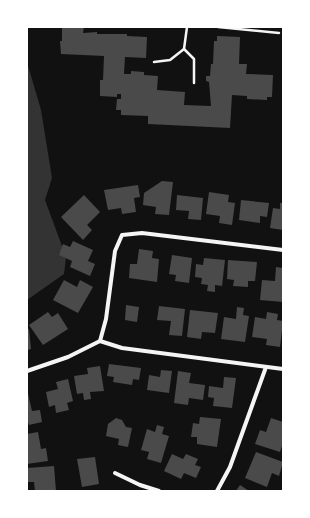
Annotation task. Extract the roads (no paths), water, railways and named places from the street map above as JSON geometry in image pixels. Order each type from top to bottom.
[{"type":"street","points":[[100,341],[106,319],[114,250],[122,236],[142,233],[283,250]]},
{"type":"street","points":[[27,371],[68,357],[100,341],[122,348],[283,369]]},
{"type":"street","points":[[217,491],[230,467],[266,367]]},
{"type":"street","points":[[114,473],[140,485],[158,491]]},
{"type":"lane","points":[[154,62],[170,60],[184,49],[187,27]]},
{"type":"lane","points":[[218,27],[279,33]]},
{"type":"lane","points":[[184,49],[194,59],[194,83]]}]
